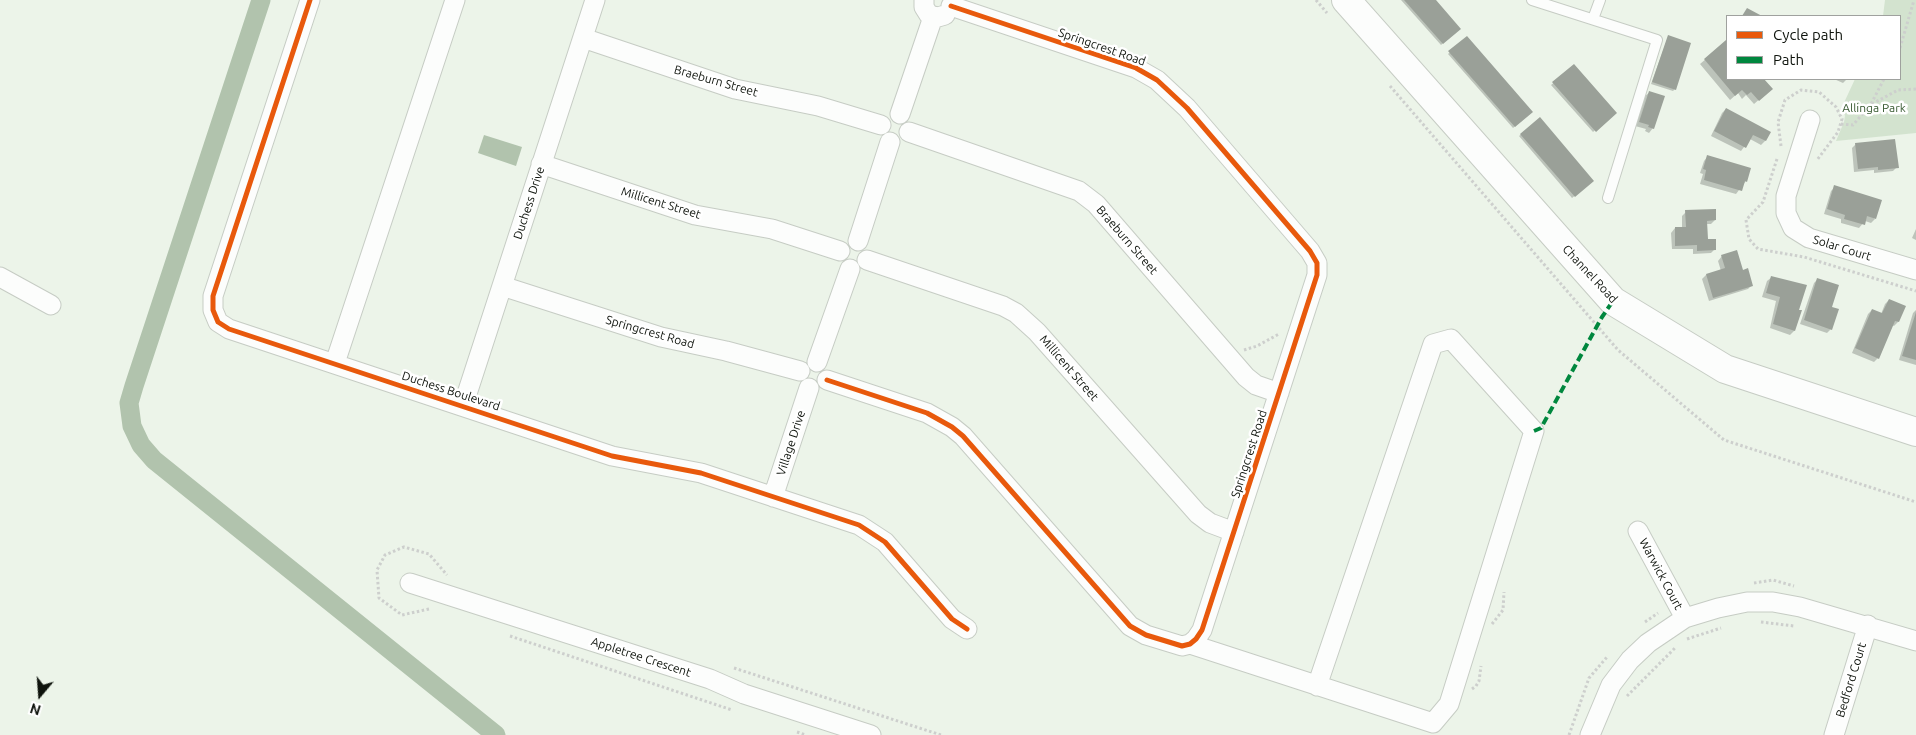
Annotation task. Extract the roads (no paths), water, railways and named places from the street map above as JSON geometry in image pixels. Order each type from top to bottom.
[{"type":"street","name":"Duchess Boulevard","points":[[310,0],[213,296],[212,305],[216,318],[225,327],[612,456],[692,471],[859,525],[871,531],[885,542],[952,619],[967,630]]},
{"type":"street","points":[[335,363],[455,0]]},
{"type":"street","name":"Duchess Drive","points":[[462,406],[595,0]]},
{"type":"street","points":[[924,0],[926,11],[933,16],[943,16],[946,14],[951,3]]},
{"type":"street","name":"Channel Road","points":[[1346,0],[1613,302],[1725,369],[1916,432]]},
{"type":"street","name":"Springcrest Road","points":[[951,3],[1136,68],[1152,76],[1169,89],[1187,108],[1310,251],[1317,263],[1317,275],[1202,630],[1196,640],[1190,644]]},
{"type":"street","points":[[900,114],[933,16]]},
{"type":"street","name":"Braeburn Street","points":[[583,38],[735,89],[818,106],[881,125]]},
{"type":"street","points":[[900,114],[907,120],[909,132],[904,140],[895,143],[890,142],[883,137],[880,129],[881,125],[888,116],[900,114]]},
{"type":"street","name":"Solar Court","points":[[1810,120],[1786,196],[1786,212],[1793,228],[1809,238],[1916,270]]},
{"type":"street","name":"Braeburn Street","points":[[909,132],[1080,191],[1096,204],[1246,377],[1256,385],[1279,393]]},
{"type":"street","points":[[858,241],[890,142]]},
{"type":"street","name":"Millicent Street","points":[[541,164],[695,216],[772,229],[840,251]]},
{"type":"street","points":[[858,241],[862,243],[867,251],[867,260],[862,266],[850,269],[842,264],[839,255],[840,251],[849,242],[858,241]]},
{"type":"street","name":"Millicent Street","points":[[867,260],[1004,306],[1016,313],[1037,332],[1198,514],[1210,523],[1234,532]]},
{"type":"street","points":[[818,362],[850,269]]},
{"type":"street","points":[[0,277],[51,305]]},
{"type":"street","name":"Springcrest Road","points":[[502,286],[661,337],[726,351],[800,371]]},
{"type":"street","points":[[827,380],[927,414],[952,427],[963,436],[1130,626],[1137,631],[1182,646],[1190,644],[1317,686],[1433,723],[1449,704],[1534,431],[1451,339],[1433,344],[1317,686]]},
{"type":"street","points":[[818,362],[826,369],[827,380],[821,387],[809,388],[802,383],[800,371],[805,364],[818,362]]},
{"type":"street","name":"Village Drive","points":[[773,497],[809,388]]},
{"type":"street","name":"Warwick Court","points":[[1638,531],[1685,618]]},
{"type":"street","name":"Appletree Crescent","points":[[410,582],[710,679],[744,694],[871,735]]},
{"type":"street","points":[[1590,735],[1611,685],[1630,660],[1648,643],[1685,618],[1747,602],[1773,602],[1800,607],[1916,641]]},
{"type":"street","name":"Bedford Court","points":[[1834,735],[1868,626]]},
{"type":"lane","points":[[1532,0],[1657,40],[1608,198]]},
{"type":"lane","points":[[1593,19],[1600,0]]},
{"type":"waterway","points":[[261,0],[134,386],[129,403],[132,426],[141,445],[154,460],[496,735]]},
{"type":"park label","name":"Allinga Park","points":[[1874,108]]}]
